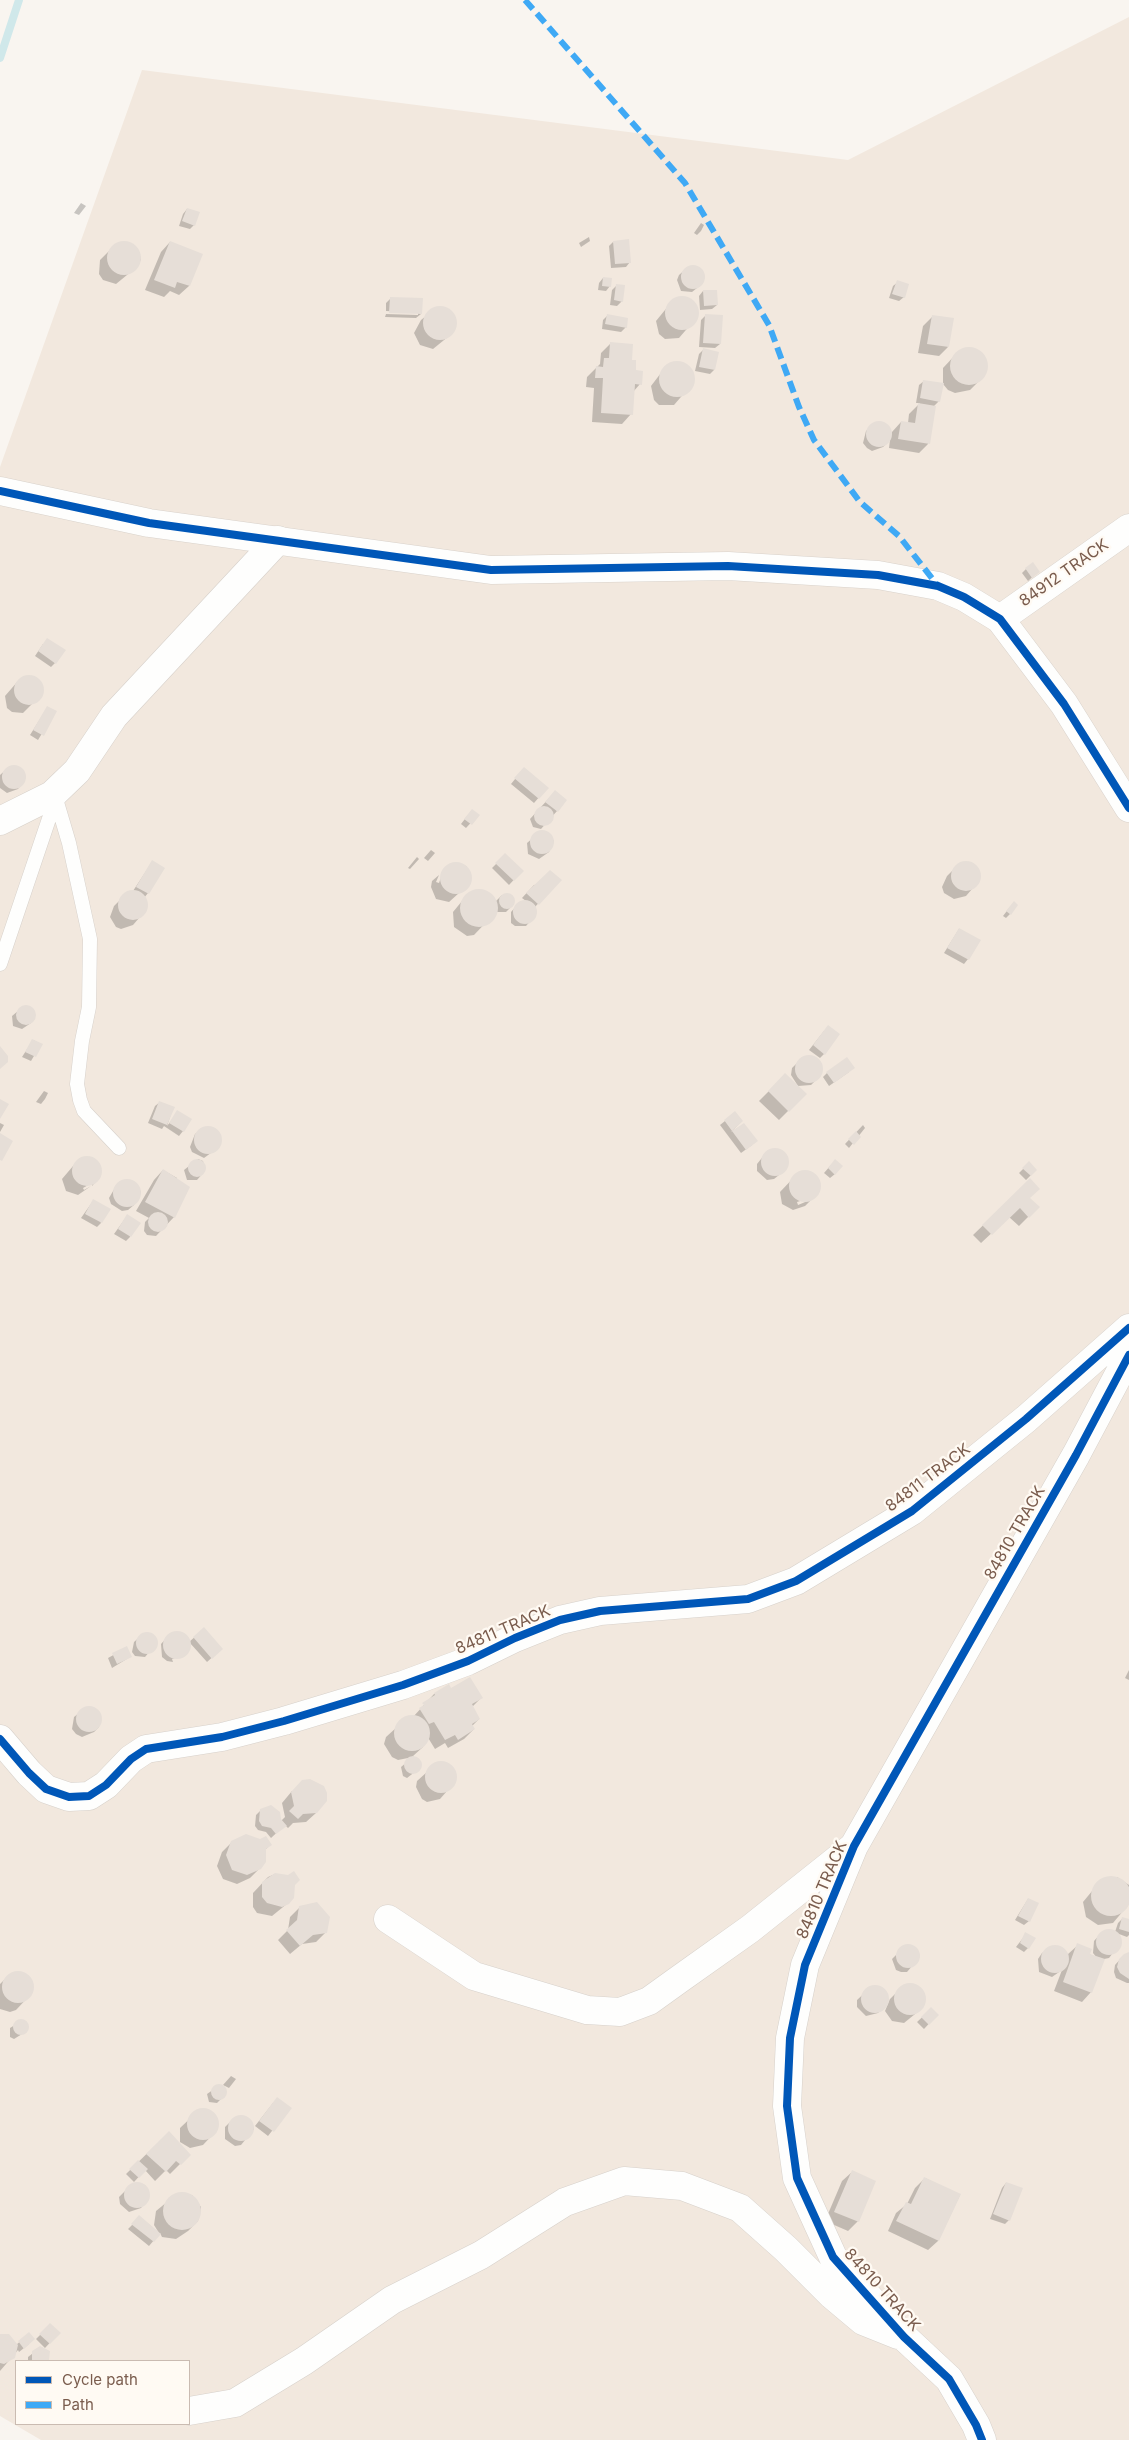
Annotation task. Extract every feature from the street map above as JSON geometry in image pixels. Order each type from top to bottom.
[{"type":"street","points":[[0,491],[149,523],[491,570],[728,566],[878,575],[938,586],[964,597],[1000,619],[1064,704],[1129,808]]},
{"type":"street","name":"84912 TRACK","points":[[1000,619],[1129,528]]},
{"type":"street","points":[[0,821],[58,793],[77,771],[114,716],[278,540]]},
{"type":"street","name":"84811 TRACK","points":[[0,1739],[29,1773],[46,1789],[69,1797],[89,1796],[106,1785],[131,1759],[146,1749],[222,1737],[284,1721],[403,1685],[468,1661],[515,1638],[560,1620],[600,1611],[748,1598],[796,1581],[912,1510],[1026,1418],[1129,1328]]},
{"type":"street","name":"84810 TRACK","points":[[982,2440],[976,2425],[949,2379],[904,2337],[833,2257],[797,2178],[787,2106],[790,2038],[805,1965],[854,1846],[1076,1454],[1129,1355]]},
{"type":"street","points":[[388,1919],[474,1976],[587,2010],[620,2012],[649,2001],[750,1929],[854,1846]]},
{"type":"street","points":[[190,2411],[235,2403],[304,2361],[392,2300],[481,2255],[565,2202],[624,2181],[682,2186],[740,2208],[832,2295],[863,2321],[904,2337]]},
{"type":"lane","points":[[0,964],[58,793]]},
{"type":"lane","points":[[58,793],[90,938],[89,999],[77,1084],[84,1110],[119,1148]]},
{"type":"shaded area","points":[[1129,17],[1129,2440],[41,2440],[15,2425],[190,2425],[190,2360],[15,2360],[15,2425],[0,2416],[0,467],[142,70],[848,160]]},
{"type":"building","points":[[187,208],[200,212],[195,226],[182,221]]},
{"type":"building","points":[[629,239],[631,263],[615,264],[613,241]]},
{"type":"building","points":[[124,241],[131,242],[136,246],[140,251],[140,265],[136,270],[131,274],[124,275],[117,274],[112,270],[108,265],[107,258],[108,251],[112,246],[117,242]]},
{"type":"building","points":[[170,241],[203,254],[190,286],[177,282],[175,288],[154,280]]},
{"type":"building","points":[[693,265],[702,268],[705,277],[702,286],[693,289],[684,286],[681,277],[684,268]]},
{"type":"building","points":[[603,277],[612,278],[611,287],[602,286]]},
{"type":"building","points":[[897,280],[909,284],[905,298],[892,294]]},
{"type":"building","points":[[616,284],[625,285],[623,302],[614,300]]},
{"type":"building","points":[[703,290],[717,290],[718,305],[704,306]]},
{"type":"building","points":[[682,296],[689,297],[694,301],[698,306],[698,320],[694,325],[689,329],[682,330],[675,329],[670,325],[666,320],[665,313],[666,306],[670,301],[675,297]]},
{"type":"building","points":[[390,297],[423,298],[422,314],[389,313]]},
{"type":"building","points":[[440,306],[452,311],[457,323],[452,335],[440,340],[428,335],[423,323],[428,311]]},
{"type":"building","points":[[607,314],[628,318],[627,328],[605,324]]},
{"type":"building","points":[[705,314],[723,315],[721,344],[703,343]]},
{"type":"building","points":[[932,315],[954,318],[949,347],[927,344]]},
{"type":"building","points":[[610,342],[633,344],[632,360],[636,360],[636,370],[643,371],[642,385],[635,384],[633,415],[601,413],[603,378],[595,378],[596,366],[603,367],[604,358],[609,358]]},
{"type":"building","points":[[969,347],[982,353],[988,366],[982,379],[969,385],[956,379],[950,366],[956,353]]},
{"type":"building","points":[[703,348],[719,352],[715,370],[699,367]]},
{"type":"building","points":[[677,361],[690,366],[695,379],[690,392],[677,397],[664,392],[659,379],[664,366]]},
{"type":"building","points":[[923,380],[944,383],[940,402],[920,398]]},
{"type":"building","points":[[918,403],[936,406],[930,444],[898,439],[901,421],[915,423]]},
{"type":"building","points":[[879,421],[888,425],[892,434],[888,443],[879,447],[870,443],[866,434],[870,425]]},
{"type":"building","points":[[1033,562],[1040,572],[1032,578],[1025,568]]},
{"type":"building","points":[[47,638],[66,650],[56,664],[38,651]]},
{"type":"building","points":[[29,675],[35,676],[43,684],[43,696],[35,704],[29,705],[23,704],[15,696],[14,690],[15,684],[23,676]]},
{"type":"building","points":[[47,706],[57,711],[44,736],[33,730]]},
{"type":"building","points":[[14,765],[23,768],[26,777],[23,786],[14,789],[5,786],[2,777],[5,768]]},
{"type":"building","points":[[524,767],[549,788],[539,799],[514,778]]},
{"type":"building","points":[[555,790],[567,800],[558,812],[545,802]]},
{"type":"building","points":[[544,806],[551,809],[554,816],[551,823],[544,826],[537,823],[534,816],[537,809]]},
{"type":"building","points":[[472,809],[480,815],[472,825],[464,819]]},
{"type":"building","points":[[542,830],[551,833],[554,842],[551,851],[542,854],[533,851],[530,842],[533,833]]},
{"type":"building","points":[[505,853],[524,871],[514,881],[495,863]]},
{"type":"building","points":[[152,860],[165,868],[149,894],[136,887]]},
{"type":"building","points":[[966,861],[972,862],[980,870],[980,882],[972,890],[966,891],[960,890],[952,882],[951,876],[952,870],[960,862]]},
{"type":"building","points":[[456,862],[462,863],[467,867],[471,872],[471,884],[467,889],[462,893],[456,894],[450,893],[445,889],[441,884],[440,878],[441,872],[445,867],[450,863]]},
{"type":"building","points":[[550,870],[562,880],[539,905],[526,893]]},
{"type":"building","points":[[479,889],[492,895],[498,908],[492,921],[479,927],[466,921],[460,908],[466,895]]},
{"type":"building","points":[[133,890],[143,895],[148,905],[143,915],[133,920],[123,915],[118,905],[123,895]]},
{"type":"building","points":[[504,893],[510,893],[515,898],[513,907],[504,909],[499,904],[499,898]]},
{"type":"building","points":[[525,900],[533,904],[537,912],[533,920],[525,924],[517,920],[513,912],[517,904]]},
{"type":"building","points":[[1014,901],[1018,905],[1011,915],[1006,911]]},
{"type":"building","points":[[959,928],[981,940],[969,960],[947,948]]},
{"type":"building","points":[[26,1005],[33,1008],[36,1015],[33,1022],[26,1025],[19,1022],[16,1015],[19,1008]]},
{"type":"building","points":[[828,1025],[840,1034],[825,1055],[813,1045]]},
{"type":"building","points":[[32,1039],[43,1044],[36,1057],[25,1052]]},
{"type":"building","points":[[0,1046],[8,1056],[8,1062],[0,1069]]},
{"type":"building","points":[[809,1055],[819,1059],[823,1069],[819,1079],[809,1083],[799,1079],[795,1069],[799,1059]]},
{"type":"building","points":[[847,1057],[855,1068],[834,1083],[826,1072]]},
{"type":"building","points":[[785,1073],[807,1094],[789,1112],[768,1091]]},
{"type":"building","points":[[0,1099],[9,1104],[0,1119]]},
{"type":"building","points":[[159,1101],[175,1107],[167,1125],[152,1119]]},
{"type":"building","points":[[177,1110],[192,1119],[184,1132],[169,1123]]},
{"type":"building","points":[[735,1111],[743,1121],[732,1131],[724,1120]]},
{"type":"building","points":[[744,1123],[758,1141],[746,1150],[732,1131]]},
{"type":"building","points":[[208,1126],[218,1130],[222,1140],[218,1150],[208,1154],[198,1150],[194,1140],[198,1130]]},
{"type":"building","points":[[856,1131],[861,1137],[854,1145],[848,1139]]},
{"type":"building","points":[[0,1133],[13,1141],[2,1161],[0,1160]]},
{"type":"building","points":[[775,1148],[785,1152],[789,1162],[785,1172],[775,1176],[765,1172],[761,1162],[765,1152]]},
{"type":"building","points":[[87,1156],[98,1160],[102,1171],[98,1182],[87,1186],[76,1182],[72,1171],[76,1160]]},
{"type":"building","points":[[193,1159],[201,1159],[206,1164],[204,1175],[193,1177],[188,1172],[188,1164]]},
{"type":"building","points":[[835,1159],[843,1166],[835,1175],[828,1168]]},
{"type":"building","points":[[1029,1161],[1037,1170],[1031,1176],[1022,1168]]},
{"type":"building","points":[[163,1169],[190,1187],[175,1218],[145,1202]]},
{"type":"building","points":[[805,1170],[816,1175],[821,1186],[816,1197],[805,1202],[794,1197],[789,1186],[794,1175]]},
{"type":"building","points":[[1030,1178],[1040,1189],[1030,1198],[1040,1207],[1029,1218],[1020,1208],[992,1235],[982,1225]]},
{"type":"building","points":[[127,1179],[137,1183],[141,1193],[137,1203],[127,1207],[117,1203],[113,1193],[117,1183]]},
{"type":"building","points":[[93,1199],[111,1209],[102,1223],[85,1214]]},
{"type":"building","points":[[154,1212],[162,1212],[168,1218],[168,1226],[162,1232],[154,1232],[148,1226],[148,1218]]},
{"type":"building","points":[[127,1214],[141,1223],[131,1237],[118,1229]]},
{"type":"building","points":[[204,1627],[223,1649],[212,1659],[193,1637]]},
{"type":"building","points":[[177,1631],[187,1635],[191,1645],[187,1655],[177,1659],[167,1655],[163,1645],[167,1635]]},
{"type":"building","points":[[147,1632],[155,1635],[158,1643],[155,1651],[147,1654],[139,1651],[136,1643],[139,1635]]},
{"type":"building","points":[[127,1646],[132,1657],[117,1664],[112,1653]]},
{"type":"building","points":[[470,1677],[483,1698],[472,1704],[480,1719],[472,1724],[475,1729],[458,1740],[455,1735],[445,1740],[434,1722],[429,1724],[419,1708],[424,1705],[422,1703],[435,1695],[434,1693],[449,1684],[451,1688]]},
{"type":"building","points":[[89,1706],[99,1709],[102,1719],[99,1729],[89,1732],[79,1729],[76,1719],[79,1709]]},
{"type":"building","points":[[412,1715],[419,1716],[425,1720],[429,1726],[429,1740],[425,1746],[419,1750],[412,1751],[405,1750],[399,1746],[395,1740],[394,1733],[395,1726],[399,1720],[405,1716]]},
{"type":"building","points":[[413,1756],[419,1759],[422,1765],[419,1771],[413,1774],[407,1771],[404,1765],[407,1759]]},
{"type":"building","points":[[441,1761],[447,1762],[452,1766],[456,1771],[456,1783],[452,1788],[447,1792],[441,1793],[435,1792],[430,1788],[426,1783],[425,1777],[426,1771],[430,1766],[435,1762]]},
{"type":"building","points":[[310,1779],[324,1786],[327,1793],[327,1801],[317,1813],[303,1814],[298,1819],[289,1811],[294,1806],[291,1792],[302,1780]]},
{"type":"building","points":[[271,1805],[280,1812],[281,1819],[287,1826],[276,1834],[271,1828],[262,1826],[259,1821],[260,1809]]},
{"type":"building","points":[[246,1834],[260,1839],[266,1836],[272,1845],[266,1849],[266,1862],[261,1869],[247,1875],[232,1870],[226,1855],[231,1841]]},
{"type":"building","points":[[294,1871],[300,1880],[295,1885],[294,1898],[289,1904],[282,1907],[267,1903],[262,1897],[262,1882],[275,1873],[288,1875]]},
{"type":"building","points":[[1103,1877],[1119,1877],[1130,1888],[1130,1904],[1119,1915],[1103,1915],[1092,1904],[1092,1888]]},
{"type":"building","points":[[1028,1898],[1039,1903],[1030,1922],[1018,1916]]},
{"type":"building","points":[[317,1902],[330,1917],[327,1933],[313,1935],[300,1946],[286,1930],[297,1920],[299,1906]]},
{"type":"building","points":[[1122,1917],[1129,1919],[1129,1932],[1119,1929]]},
{"type":"building","points":[[1109,1929],[1118,1933],[1122,1942],[1118,1951],[1109,1955],[1100,1951],[1096,1942],[1100,1933]]},
{"type":"building","points":[[1025,1932],[1036,1938],[1029,1949],[1020,1943]]},
{"type":"building","points":[[1077,1943],[1092,1949],[1090,1954],[1105,1959],[1092,1993],[1063,1982]]},
{"type":"building","points":[[908,1944],[917,1947],[920,1956],[917,1965],[908,1968],[899,1965],[896,1956],[899,1947]]},
{"type":"building","points":[[1055,1945],[1065,1949],[1069,1959],[1065,1969],[1055,1973],[1045,1969],[1041,1959],[1045,1949]]},
{"type":"building","points":[[1129,1952],[1129,1979],[1120,1973],[1117,1967],[1119,1959]]},
{"type":"building","points":[[18,1971],[24,1972],[29,1976],[33,1981],[33,1993],[29,1998],[24,2002],[18,2003],[12,2002],[7,1998],[3,1993],[2,1987],[3,1981],[7,1976],[12,1972]]},
{"type":"building","points":[[910,1983],[921,1988],[926,1999],[921,2010],[910,2015],[899,2010],[894,1999],[899,1988]]},
{"type":"building","points":[[875,1985],[885,1989],[889,1999],[885,2009],[875,2013],[865,2009],[861,1999],[865,1989]]},
{"type":"building","points":[[931,2007],[939,2015],[929,2025],[921,2017]]},
{"type":"building","points":[[18,2019],[24,2019],[29,2024],[27,2033],[18,2035],[13,2030],[13,2024]]},
{"type":"building","points":[[219,2084],[225,2086],[227,2092],[225,2098],[219,2100],[213,2098],[211,2092],[213,2086]]},
{"type":"building","points":[[277,2097],[292,2108],[274,2132],[259,2121]]},
{"type":"building","points":[[203,2108],[209,2109],[214,2113],[218,2118],[218,2130],[214,2135],[209,2139],[203,2140],[197,2139],[192,2135],[188,2130],[187,2124],[188,2118],[192,2113],[197,2109]]},
{"type":"building","points":[[241,2115],[250,2119],[254,2128],[250,2137],[241,2141],[232,2137],[228,2128],[232,2119]]},
{"type":"building","points":[[169,2131],[191,2155],[181,2165],[176,2161],[166,2172],[146,2154]]},
{"type":"building","points":[[138,2160],[148,2169],[139,2178],[129,2169]]},
{"type":"building","points":[[852,2170],[876,2181],[859,2222],[834,2212]]},
{"type":"building","points":[[924,2177],[961,2194],[939,2241],[896,2221],[906,2202],[911,2204]]},
{"type":"building","points":[[137,2182],[146,2186],[150,2195],[146,2204],[137,2208],[128,2204],[124,2195],[128,2186]]},
{"type":"building","points":[[1006,2182],[1023,2188],[1010,2221],[993,2214]]},
{"type":"building","points":[[182,2192],[196,2197],[201,2211],[196,2225],[182,2230],[168,2225],[163,2211],[168,2197]]},
{"type":"building","points":[[139,2215],[161,2234],[154,2242],[131,2224]]},
{"type":"building","points":[[50,2323],[61,2333],[50,2344],[39,2334]]},
{"type":"building","points":[[29,2332],[35,2339],[24,2349],[18,2341]]},
{"type":"building","points":[[0,2334],[9,2334],[18,2345],[15,2358],[4,2364],[0,2363]]},
{"type":"building","points":[[40,2346],[50,2351],[49,2360],[32,2360],[32,2351]]},
{"type":"waterway","points":[[0,58],[19,0]]},
{"type":"marked path","points":[[525,0],[685,183],[769,325],[799,407],[814,440],[860,502],[899,536],[938,586]]},
{"type":"cycle path","points":[[0,491],[149,523],[491,570],[728,566],[878,575],[938,586],[964,597],[1000,619],[1064,704],[1129,808]]},
{"type":"cycle path","points":[[0,1739],[29,1773],[46,1789],[69,1797],[89,1796],[106,1785],[131,1759],[146,1749],[222,1737],[284,1721],[403,1685],[468,1661],[515,1638],[560,1620],[600,1611],[748,1599],[796,1581],[912,1511],[1026,1419],[1129,1328]]},
{"type":"cycle path","points":[[982,2440],[976,2425],[949,2379],[904,2337],[833,2257],[797,2178],[787,2106],[790,2038],[805,1965],[854,1846],[1076,1455],[1129,1355]]}]
